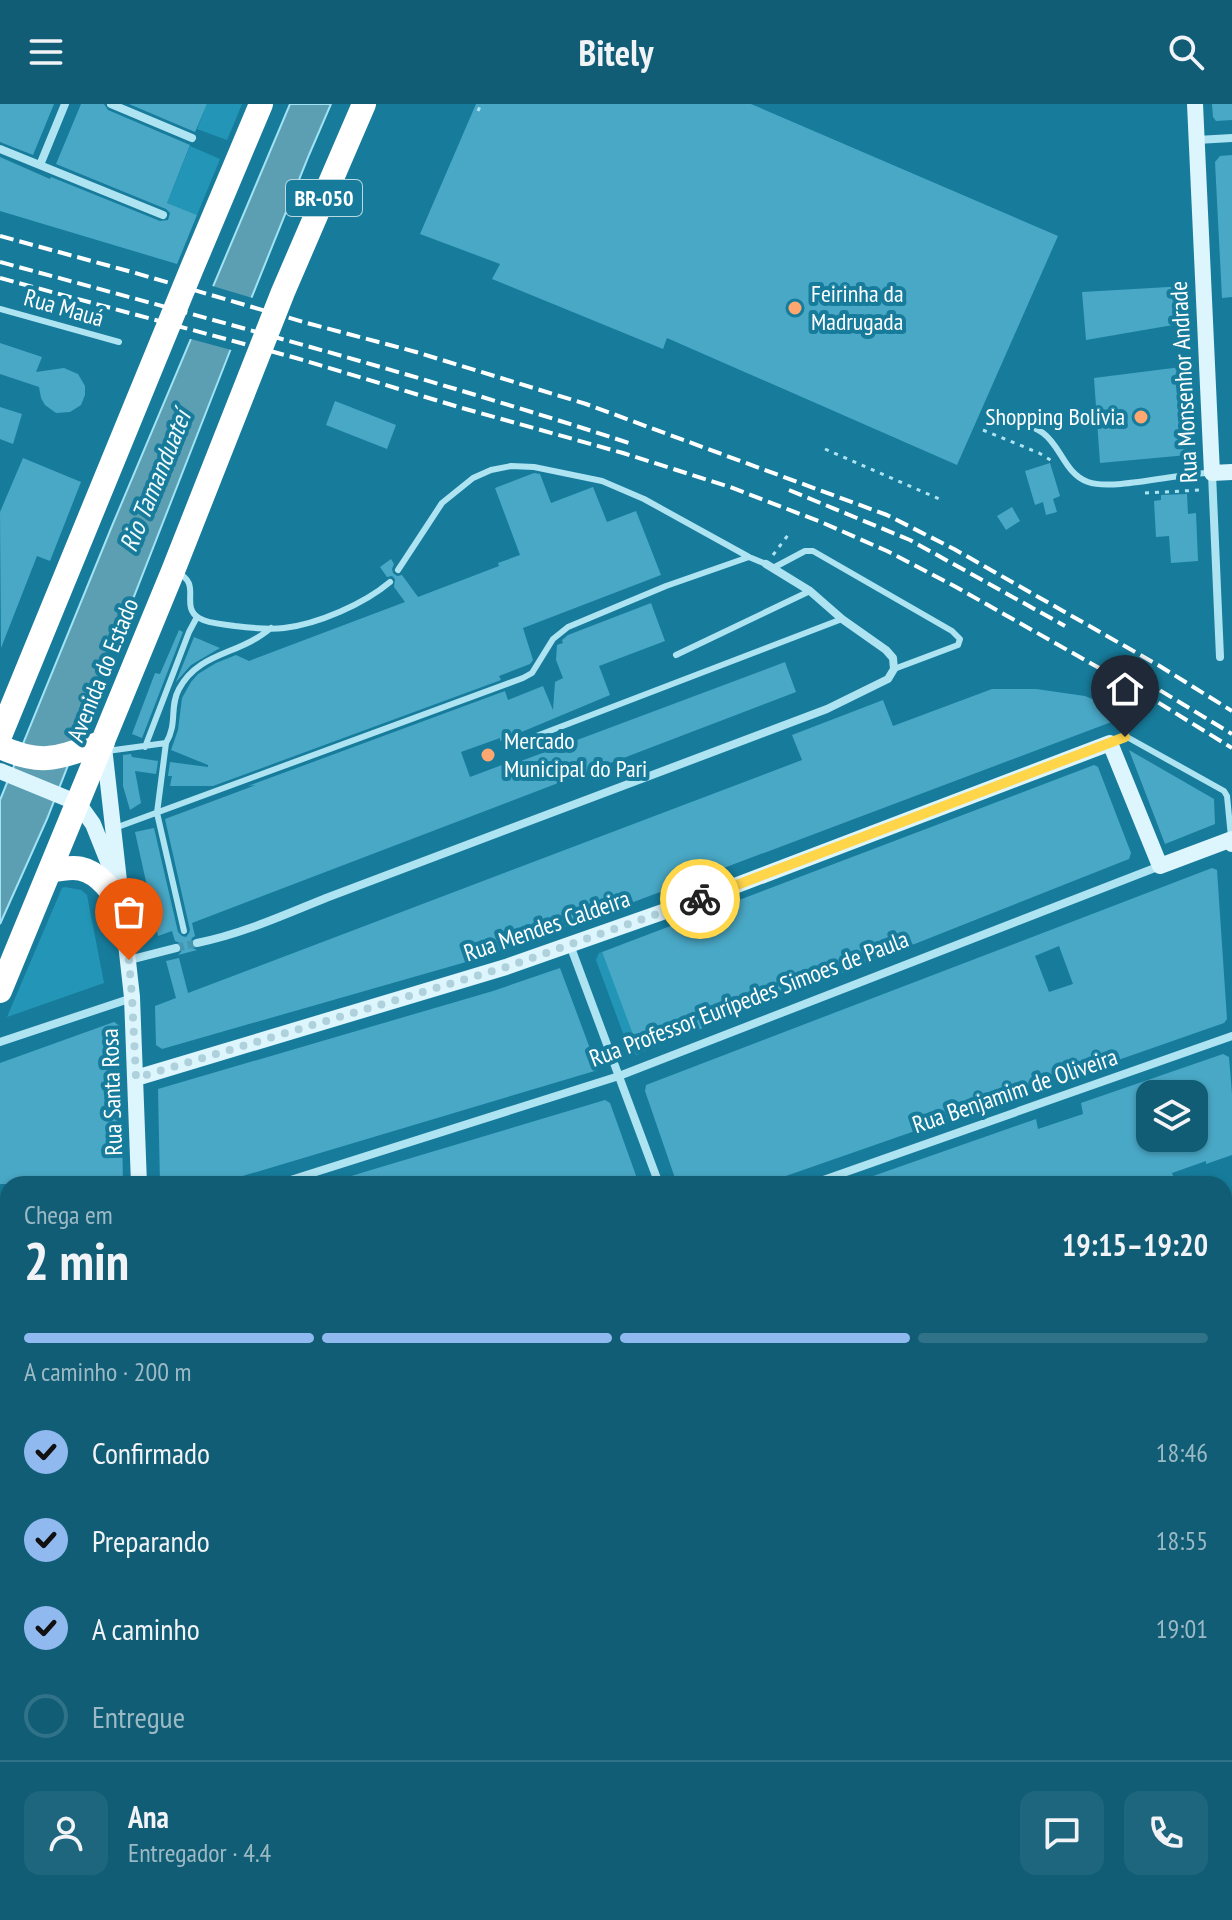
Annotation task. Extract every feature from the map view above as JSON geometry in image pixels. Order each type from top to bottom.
[{"type":"highway","points":[[98,747],[46,759],[2,751],[180,295],[261,104]]},
{"type":"highway","name":"Avenida do Estado","points":[[0,991],[50,871],[72,800],[98,747],[173,571],[266,334],[364,104]]},
{"type":"highway","points":[[50,871],[76,867],[84,869],[120,900]]},
{"type":"street","points":[[40,165],[65,104]]},
{"type":"street","points":[[111,104],[192,138]]},
{"type":"street","name":"Rua Monsenhor Andrade","points":[[1195,104],[1220,657]]},
{"type":"street","points":[[1197,140],[1232,138]]},
{"type":"street","points":[[0,149],[163,215]]},
{"type":"street","points":[[1212,473],[1232,472]]},
{"type":"street","points":[[197,943],[254,928],[827,709],[888,679],[894,669],[893,658],[886,650],[842,619],[810,591],[770,566]]},
{"type":"street","points":[[1110,743],[1160,866]]},
{"type":"street","name":"Rua Mendes Caldeira","points":[[136,1078],[570,945],[711,895],[1110,743]]},
{"type":"street","points":[[98,747],[120,900]]},
{"type":"street","points":[[2,751],[72,800],[93,824],[109,861],[113,886],[120,900]]},
{"type":"street","name":"Rua Professor Eurípedes Simoes de Paula","points":[[303,1176],[619,1076],[1160,866],[1232,841]]},
{"type":"street","name":"Rua Santa Rosa","points":[[120,900],[132,997],[139,1176]]},
{"type":"street","points":[[570,945],[656,1176]]},
{"type":"street","points":[[129,960],[176,948]]},
{"type":"street","points":[[0,1042],[132,997]]},
{"type":"street","name":"Rua Benjamim de Oliveira","points":[[835,1176],[1232,1036]]},
{"type":"lane","name":"Rua Mauá","points":[[0,309],[119,342]]},
{"type":"lane","points":[[998,413],[1042,433],[1055,445],[1076,475],[1086,482],[1099,485],[1212,473]]},
{"type":"lane","points":[[398,570],[442,503],[473,478],[511,466],[534,467],[602,481],[644,499],[770,566],[805,551],[813,551],[952,631],[960,639],[958,645],[894,669]]},
{"type":"lane","points":[[112,830],[523,678],[532,673],[553,639],[568,627],[666,586],[749,557]]},
{"type":"lane","points":[[173,571],[187,578],[191,610],[197,617],[217,624],[251,628],[305,624],[357,604],[390,582]]},
{"type":"lane","points":[[676,655],[810,591]]},
{"type":"lane","points":[[145,747],[197,617]]},
{"type":"lane","points":[[526,740],[842,619]]},
{"type":"lane","points":[[184,931],[157,813],[176,694],[187,676],[199,666],[254,640],[271,628]]},
{"type":"lane","name":"Rua Mendes Caldeira","points":[[1110,743],[1127,737],[1222,790],[1227,796],[1232,841]]},
{"type":"lane","points":[[98,747],[145,747],[166,743]]},
{"type":"path","points":[[478,111],[481,104]]},
{"type":"path","points":[[825,449],[944,501]]},
{"type":"path","points":[[770,566],[788,535]]},
{"type":"shaded area","points":[[207,104],[242,104],[227,140],[197,129]]},
{"type":"shaded area","points":[[190,146],[220,159],[197,215],[167,203]]},
{"type":"shaded area","points":[[62,888],[81,890],[87,895],[104,983],[7,1017]]},
{"type":"shaded area","points":[[602,952],[641,1053],[637,1055],[630,1052],[596,960]]},
{"type":"water","name":"Rio Tamanduateí","points":[[290,104],[331,104],[230,351],[47,819],[0,924],[0,800]]},
{"type":"pier","points":[[209,285],[256,299],[235,351],[187,338]]},
{"type":"building","points":[[0,104],[54,104],[33,155],[0,142]]},
{"type":"building","points":[[81,104],[104,104],[108,110],[190,145],[167,203],[197,215],[177,264],[0,211],[0,157],[160,221],[168,220],[170,213],[166,209],[56,164]]},
{"type":"building","points":[[129,104],[207,104],[195,132]]},
{"type":"building","name":"Feirinha da Madrugada","points":[[476,104],[751,104],[1058,236],[957,465],[667,338],[663,349],[492,279],[500,264],[420,234]]},
{"type":"building","points":[[1212,104],[1232,104],[1232,120],[1216,121]]},
{"type":"building","points":[[1232,155],[1232,297],[1222,298],[1215,162],[1220,156]]},
{"type":"building","points":[[1186,286],[1188,327],[1173,325],[1086,340],[1082,292]]},
{"type":"building","points":[[0,343],[42,357],[36,372],[64,368],[78,374],[85,386],[81,405],[70,412],[56,413],[45,405],[39,387],[0,374]]},
{"type":"building","name":"Shopping Bolivia","points":[[1181,367],[1188,455],[1100,463],[1094,378]]},
{"type":"building","points":[[335,401],[396,425],[387,449],[326,425]]},
{"type":"building","points":[[0,407],[22,414],[13,444],[0,439]]},
{"type":"building","points":[[23,458],[81,482],[50,561],[37,556],[1,648],[0,512]]},
{"type":"building","points":[[1050,463],[1060,496],[1053,499],[1057,512],[1046,515],[1043,502],[1035,505],[1025,471]]},
{"type":"building","points":[[534,473],[540,474],[551,503],[593,487],[607,522],[636,511],[661,575],[523,628],[533,660],[499,676],[501,680],[213,786],[170,786],[170,762],[208,767],[171,750],[178,730],[182,698],[198,674],[236,655],[249,661],[405,602],[394,587],[395,579],[387,577],[380,567],[391,559],[393,573],[402,575],[418,597],[520,555],[495,488]]},
{"type":"building","points":[[1187,494],[1188,514],[1196,513],[1198,561],[1171,563],[1169,536],[1156,537],[1154,501],[1161,500],[1161,495]]},
{"type":"building","points":[[1012,507],[1020,521],[1006,530],[997,516]]},
{"type":"building","name":"Mercado Municipal do Pari","points":[[651,603],[665,641],[599,666],[610,695],[500,741],[500,738],[461,752],[470,777],[521,758],[521,761],[785,662],[796,692],[192,923],[195,936],[190,944],[197,950],[178,955],[183,947],[175,941],[172,931],[158,936],[135,832],[154,828],[178,932],[186,937],[190,930],[165,819],[505,691],[508,700],[543,686],[553,710],[555,682],[563,678],[556,660],[557,645],[563,643],[562,640],[568,635]]},
{"type":"building","points":[[179,630],[183,632],[142,738],[132,734],[155,673],[160,674]]},
{"type":"building","points":[[194,637],[220,648],[191,665],[176,682]]},
{"type":"building","points":[[992,689],[1036,689],[1085,696],[1130,715],[480,958],[162,1049],[156,1045],[155,1006],[176,998],[166,961],[179,958],[188,993],[802,760],[792,735],[883,700],[893,726]]},
{"type":"building","points":[[1129,750],[1214,799],[1215,824],[1165,844]]},
{"type":"building","points":[[131,754],[132,757],[158,761],[156,774],[135,771],[141,803],[130,810],[123,786],[123,755]]},
{"type":"building","points":[[1094,765],[1098,767],[1131,853],[1129,859],[640,1053],[602,952]]},
{"type":"building","points":[[1212,868],[1217,870],[1227,1019],[1224,1023],[786,1176],[674,1176],[645,1091],[646,1085]],"holes":[[[1059,946],[1073,984],[1049,992],[1035,956]]]},
{"type":"building","points":[[560,968],[598,1070],[243,1176],[160,1176],[158,1089],[493,991]]},
{"type":"building","points":[[114,1022],[120,1026],[123,1176],[0,1176],[0,1063]]},
{"type":"building","points":[[1223,1054],[1229,1057],[1232,1155],[1172,1173],[1173,1176],[873,1176],[1036,1119],[1038,1129],[1083,1114],[1081,1103],[1136,1084],[1136,1152],[1208,1152],[1208,1080],[1148,1080]]},
{"type":"building","points":[[605,1100],[610,1103],[636,1176],[351,1176]]},
{"type":"tunnel","points":[[176,948],[197,943]]},
{"type":"railway","points":[[0,236],[416,352],[586,404],[887,515],[954,549],[1158,665],[1232,711]]},
{"type":"railway","points":[[0,262],[394,371],[629,443]]},
{"type":"railway","points":[[0,278],[296,358],[730,487],[887,551],[1138,690],[1232,748]]},
{"type":"railway","points":[[789,490],[910,540],[1065,626]]},
{"type":"railway","points":[[1143,680],[1232,734]]},
{"type":"way so far","points":[[129,960],[136,1078],[506,967],[700,899]]},
{"type":"place","name":"Feirinha da Madrugada","points":[[795,308]]},
{"type":"place","name":"Shopping Bolivia","points":[[1141,417]]},
{"type":"place","name":"Mercado Municipal do Pari","points":[[488,755]]},
{"type":"route","points":[[700,899],[1125,737]]}]
